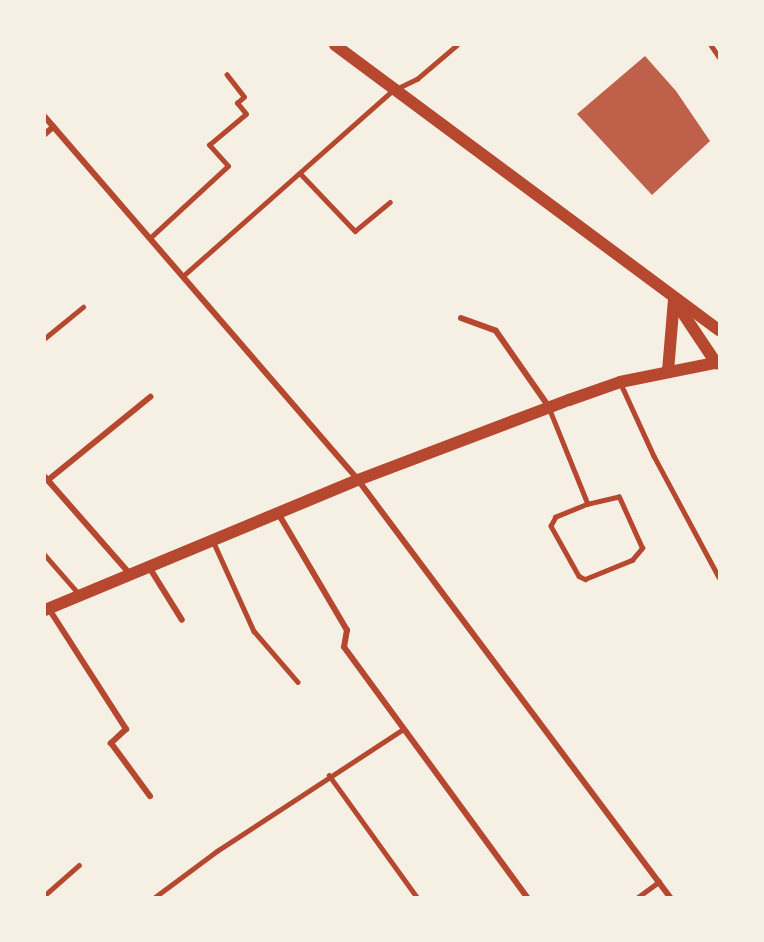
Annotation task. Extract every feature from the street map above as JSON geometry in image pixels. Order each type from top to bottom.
[{"type":"main road","points":[[334,45],[392,91],[674,300],[719,330]]},
{"type":"main road","points":[[47,609],[358,480],[549,408],[620,382],[717,363],[674,300]]},
{"type":"main road","points":[[668,371],[674,300]]},
{"type":"street","points":[[45,117],[358,480],[670,897]]},
{"type":"street","points":[[45,134],[53,127]]},
{"type":"street","points":[[461,318],[496,331],[549,408]]},
{"type":"street","points":[[130,575],[46,479],[150,397]]},
{"type":"street","points":[[278,513],[347,630],[344,647],[402,730],[527,897]]},
{"type":"street","points":[[148,567],[182,620]]},
{"type":"street","points":[[47,609],[126,729],[111,743],[150,796]]},
{"type":"lane","points":[[183,276],[392,91],[417,79],[457,45]]},
{"type":"lane","points":[[711,45],[719,57]]},
{"type":"lane","points":[[150,238],[228,166],[209,145],[246,114],[237,103],[244,97],[227,75]]},
{"type":"lane","points":[[300,173],[355,231],[390,202]]},
{"type":"lane","points":[[45,338],[83,307]]},
{"type":"lane","points":[[620,382],[654,456],[719,577]]},
{"type":"lane","points":[[549,408],[588,504]]},
{"type":"lane","points":[[619,497],[642,548],[632,560],[585,579],[579,576],[551,526],[556,518],[588,504],[619,497]]},
{"type":"lane","points":[[213,540],[254,631],[298,682]]},
{"type":"lane","points":[[45,555],[80,595]]},
{"type":"lane","points":[[155,897],[329,775],[402,730]]},
{"type":"lane","points":[[329,775],[417,897]]},
{"type":"lane","points":[[45,895],[79,865]]},
{"type":"lane","points":[[638,897],[659,882]]},
{"type":"building","points":[[645,56],[676,91],[710,141],[652,195],[577,114]]}]
